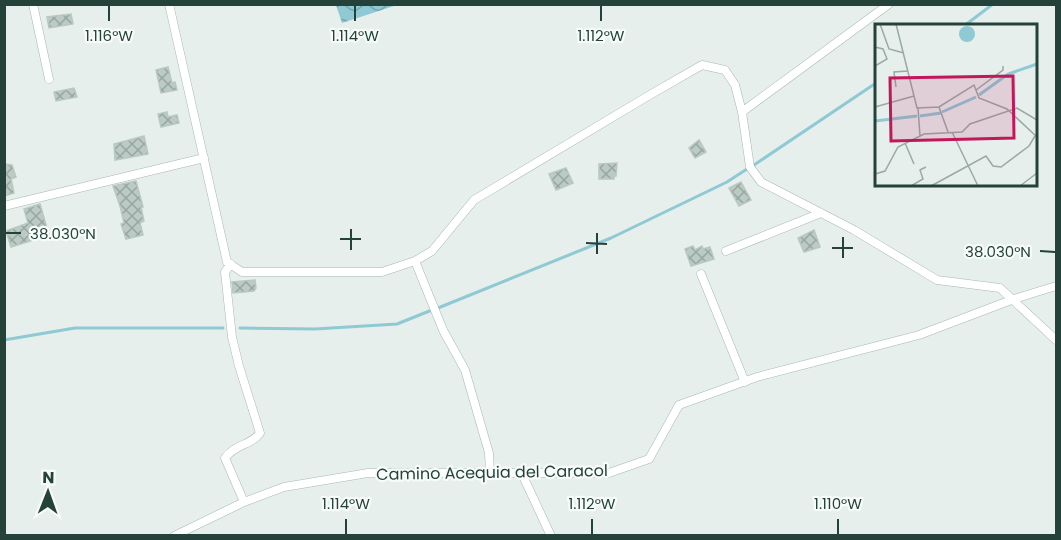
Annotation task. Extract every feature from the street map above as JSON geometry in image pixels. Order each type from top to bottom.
[{"type":"street","points":[[33,4],[49,79]]},
{"type":"street","points":[[169,4],[228,261],[242,272],[382,272],[415,261],[432,251],[474,200],[702,65],[724,70],[735,85],[742,112],[750,167],[761,182],[821,213],[937,280],[1000,288],[1056,340]]},
{"type":"street","points":[[742,112],[889,4]]},
{"type":"street","points":[[4,206],[204,158]]},
{"type":"street","points":[[726,251],[821,213]]},
{"type":"street","points":[[415,261],[443,330],[465,370],[489,453],[490,473]]},
{"type":"street","points":[[231,264],[225,272],[232,337],[260,433],[256,438],[231,450],[225,458],[244,502]]},
{"type":"street","points":[[701,274],[745,382]]},
{"type":"street","name":"Camino Acequia del Caracol","points":[[174,536],[244,502],[284,487],[368,473],[609,473],[649,459],[679,405],[745,382],[919,335],[1014,299],[1056,286]]},
{"type":"street","points":[[522,474],[550,536]]},
{"type":"water","points":[[336,4],[397,5],[342,23]]},
{"type":"building","points":[[71,14],[73,24],[49,28],[47,17]]},
{"type":"building","points":[[168,67],[172,83],[175,82],[177,90],[161,93],[156,70]]},
{"type":"building","points":[[74,88],[77,97],[56,101],[54,92]]},
{"type":"building","points":[[167,112],[168,117],[177,115],[179,123],[161,127],[158,114]]},
{"type":"building","points":[[144,136],[148,154],[115,160],[114,144]]},
{"type":"building","points":[[699,140],[706,152],[695,158],[689,148]]},
{"type":"building","points":[[617,163],[614,179],[599,179],[599,164]]},
{"type":"building","points":[[4,164],[12,165],[16,177],[11,179],[14,193],[4,196]]},
{"type":"building","points":[[566,168],[573,183],[556,190],[549,174]]},
{"type":"building","points":[[136,181],[143,207],[141,207],[144,221],[140,223],[143,235],[126,239],[121,224],[124,223],[120,206],[113,186]]},
{"type":"building","points":[[741,182],[751,200],[739,206],[729,188]]},
{"type":"building","points":[[40,204],[49,235],[11,247],[6,231],[28,223],[24,209]]},
{"type":"building","points":[[814,230],[820,247],[804,252],[798,238]]},
{"type":"building","points":[[693,246],[695,250],[702,246],[703,249],[710,247],[714,259],[691,266],[685,249]]},
{"type":"building","points":[[255,280],[254,291],[233,293],[232,282]]},
{"type":"waterway","points":[[967,24],[993,4]]},
{"type":"waterway","points":[[754,165],[875,84]]},
{"type":"waterway","points":[[438,308],[611,238],[727,182],[747,169]]},
{"type":"waterway","points":[[240,328],[315,329],[397,324],[432,310]]},
{"type":"waterway","points":[[4,340],[75,328],[223,328]]}]
